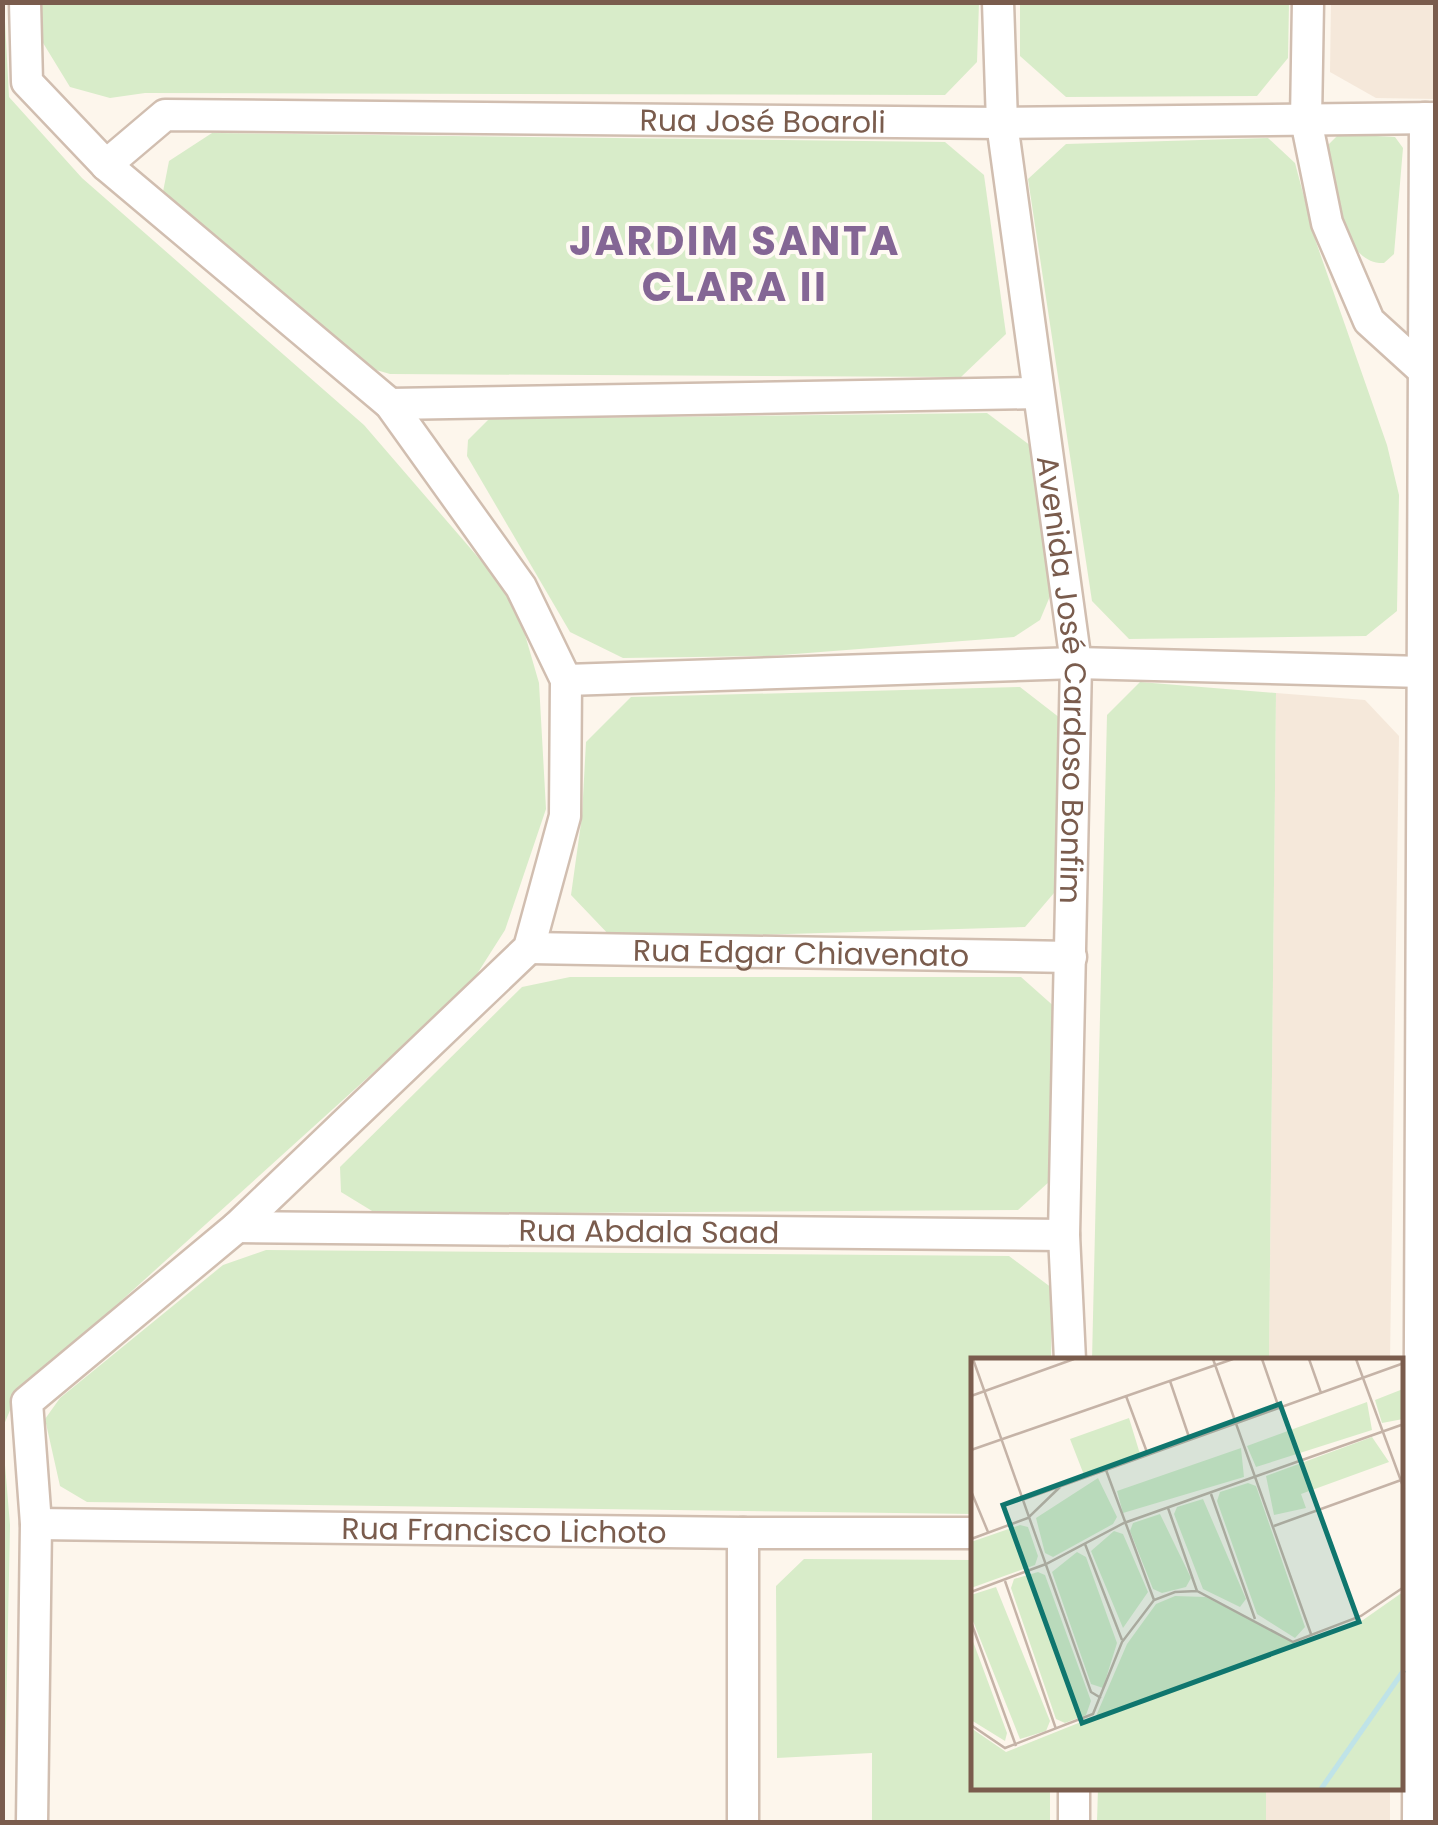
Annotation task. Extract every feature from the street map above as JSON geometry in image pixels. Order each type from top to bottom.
[{"type":"street","points":[[25,2],[27,82],[106,164],[390,404],[521,587],[566,680],[566,816],[529,948],[237,1227],[27,1402],[36,1524],[32,1822]]},
{"type":"street","name":"Avenida José Cardoso Bonfim","points":[[998,2],[1002,124],[1076,663],[1064,1235],[1070,1358]]},
{"type":"street","points":[[1308,2],[1306,120],[1327,223],[1369,321],[1424,371]]},
{"type":"street","name":"Rua José Boaroli","points":[[106,164],[165,115],[1002,124],[1430,118]]},
{"type":"street","points":[[1424,1814],[1418,1529],[1428,1227],[1429,952],[1423,672],[1430,118]]},
{"type":"street","points":[[390,404],[1038,393]]},
{"type":"street","points":[[566,680],[1076,663],[1423,672]]},
{"type":"street","name":"Rua Edgar Chiavenato","points":[[529,948],[1071,957]]},
{"type":"street","name":"Rua Abdala Saad","points":[[237,1227],[1064,1235]]},
{"type":"street","name":"Rua Francisco Lichoto","points":[[36,1524],[971,1533]]},
{"type":"street","points":[[743,1533],[743,1822]]},
{"type":"street","points":[[1074,1790],[1074,1822]]},
{"type":"shaded area","points":[[1331,3],[1435,3],[1435,99],[1376,98],[1330,72]]},
{"type":"shaded area","points":[[1276,693],[1365,700],[1399,736],[1390,1358],[1269,1358]]},
{"type":"shaded area","points":[[1266,1790],[1390,1790],[1390,1822],[1266,1822]]},
{"type":"green space","points":[[4,2],[9,97],[82,178],[364,425],[515,600],[539,683],[546,809],[505,930],[470,985],[16,1396],[3,1427]]},
{"type":"green space","points":[[39,3],[979,3],[977,62],[945,95],[145,93],[110,98],[70,87],[40,38]]},
{"type":"green space","points":[[1020,3],[1289,3],[1288,58],[1257,96],[1066,97],[1020,56]]},
{"type":"green space","points":[[212,133],[945,142],[984,175],[1006,334],[961,377],[390,374],[366,367],[162,197],[169,161]]},
{"type":"green space","points":[[1339,134],[1395,137],[1403,148],[1394,254],[1384,263],[1369,260],[1357,250],[1341,218],[1327,146]]},
{"type":"green space","points":[[1268,138],[1295,163],[1316,242],[1387,445],[1399,495],[1397,611],[1366,636],[1129,639],[1092,601],[1028,179],[1066,144]]},
{"type":"green space","points":[[987,413],[1031,446],[1053,589],[1040,620],[1014,637],[769,656],[623,658],[570,632],[467,456],[468,440],[489,419]]},
{"type":"green space","points":[[1140,682],[1276,693],[1269,1358],[1092,1358],[1107,715]]},
{"type":"green space","points":[[1020,687],[1060,718],[1054,893],[1025,927],[613,939],[571,895],[582,816],[586,742],[631,697]]},
{"type":"green space","points":[[570,977],[1021,977],[1057,1009],[1050,1181],[1018,1210],[377,1214],[341,1192],[340,1167],[522,987]]},
{"type":"green space","points":[[266,1250],[1009,1256],[1052,1288],[1051,1358],[971,1358],[971,1514],[87,1502],[60,1486],[45,1419],[60,1398],[223,1265]]},
{"type":"green space","points":[[2,1429],[10,1525],[4,1822],[2,1822]]},
{"type":"green space","points":[[804,1559],[971,1560],[971,1790],[1050,1790],[1050,1822],[872,1822],[872,1753],[777,1758],[776,1586]]},
{"type":"green space","points":[[1098,1790],[1266,1790],[1266,1822],[1097,1822]]},
{"type":"district","name":"JARDIM SANTA CLARA II","points":[[735,264]]}]
